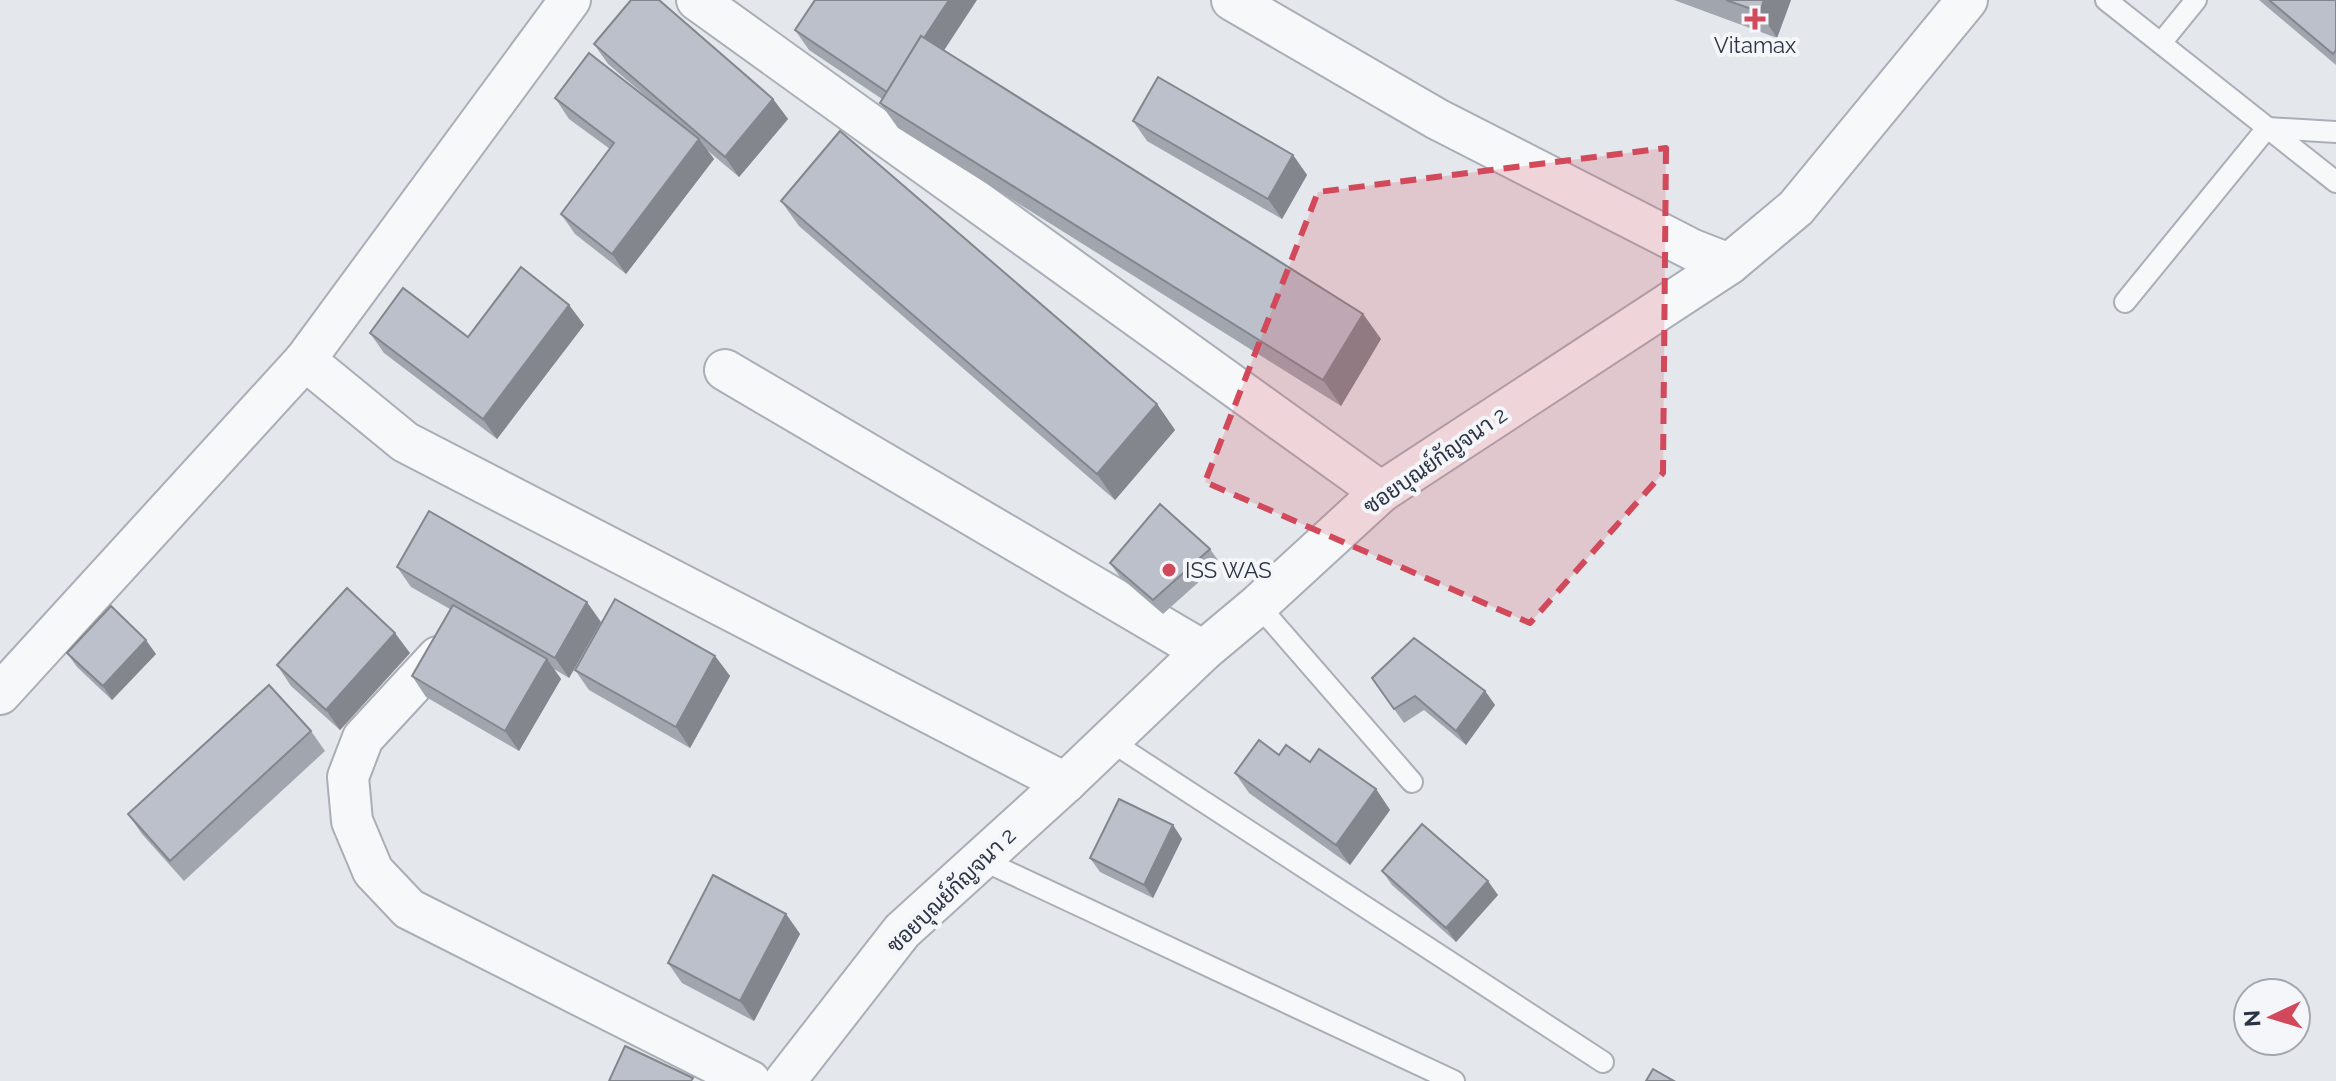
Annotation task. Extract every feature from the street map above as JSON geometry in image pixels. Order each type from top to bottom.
[{"type":"street","points":[[0,694],[305,360],[570,0]]},
{"type":"street","points":[[697,0],[1381,492]]},
{"type":"street","points":[[1232,0],[1437,119],[1693,250],[1729,264]]},
{"type":"street","name":"ซอยบุณย์กัญจนา 2","points":[[785,1081],[902,931],[1065,783],[1203,651],[1381,492],[1729,264],[1796,208],[1967,0]]},
{"type":"street","points":[[305,360],[405,442],[1065,783]]},
{"type":"street","points":[[725,370],[1203,651]]},
{"type":"street","points":[[438,657],[363,738],[348,777],[352,821],[373,871],[409,909],[750,1081]]},
{"type":"lane","points":[[2106,0],[2336,182]]},
{"type":"lane","points":[[2161,43],[2196,0]]},
{"type":"lane","points":[[2267,128],[2336,132]]},
{"type":"lane","points":[[2125,302],[2267,128]]},
{"type":"lane","points":[[1258,605],[1412,782]]},
{"type":"lane","points":[[1109,740],[1603,1062]]},
{"type":"lane","points":[[980,859],[1454,1081]]},
{"type":"highlighted area","points":[[1666,148],[1663,473],[1530,623],[1205,482],[1318,192]]},
{"type":"building","points":[[631,0],[659,0],[773,99],[725,157],[594,44]]},
{"type":"building","points":[[815,0],[949,0],[924,38],[921,36],[887,92],[795,30]]},
{"type":"building","points":[[1726,0],[1764,0],[1760,12]]},
{"type":"building","points":[[2269,0],[2336,0],[2336,50],[2333,54]]},
{"type":"building","points":[[921,36],[1363,314],[1323,380],[880,103]]},
{"type":"building","points":[[589,53],[699,139],[612,254],[561,214],[614,143],[555,98]]},
{"type":"building","points":[[1158,77],[1293,155],[1268,199],[1133,121]]},
{"type":"building","points":[[840,131],[1157,404],[1097,474],[781,201]]},
{"type":"building","points":[[521,267],[569,305],[483,419],[370,333],[403,288],[468,337]]},
{"type":"building","name":"ISS WAS","points":[[1160,504],[1210,549],[1153,600],[1110,563]]},
{"type":"building","points":[[429,511],[587,602],[555,658],[397,567]]},
{"type":"building","points":[[347,588],[395,633],[326,710],[277,665]]},
{"type":"building","points":[[615,599],[715,656],[676,727],[575,670]]},
{"type":"building","points":[[453,605],[547,659],[505,731],[412,676]]},
{"type":"building","points":[[111,606],[146,640],[103,686],[67,653]]},
{"type":"building","points":[[1414,638],[1485,691],[1456,731],[1415,696],[1394,709],[1372,678]]},
{"type":"building","points":[[269,685],[311,731],[170,861],[128,814]]},
{"type":"building","points":[[1259,740],[1279,755],[1286,745],[1310,762],[1319,749],[1376,789],[1336,845],[1235,773]]},
{"type":"building","points":[[1119,799],[1173,825],[1144,885],[1090,858]]},
{"type":"building","points":[[1422,824],[1488,881],[1446,928],[1382,871]]},
{"type":"building","points":[[713,875],[786,914],[740,1001],[668,963]]},
{"type":"building","points":[[625,1046],[693,1078],[691,1081],[609,1081]]},
{"type":"building","points":[[1653,1069],[1674,1081],[1646,1081]]},
{"type":"place","name":"Vitamax","points":[[1755,19]]},
{"type":"place","name":"ISS WAS","points":[[1169,570]]}]
